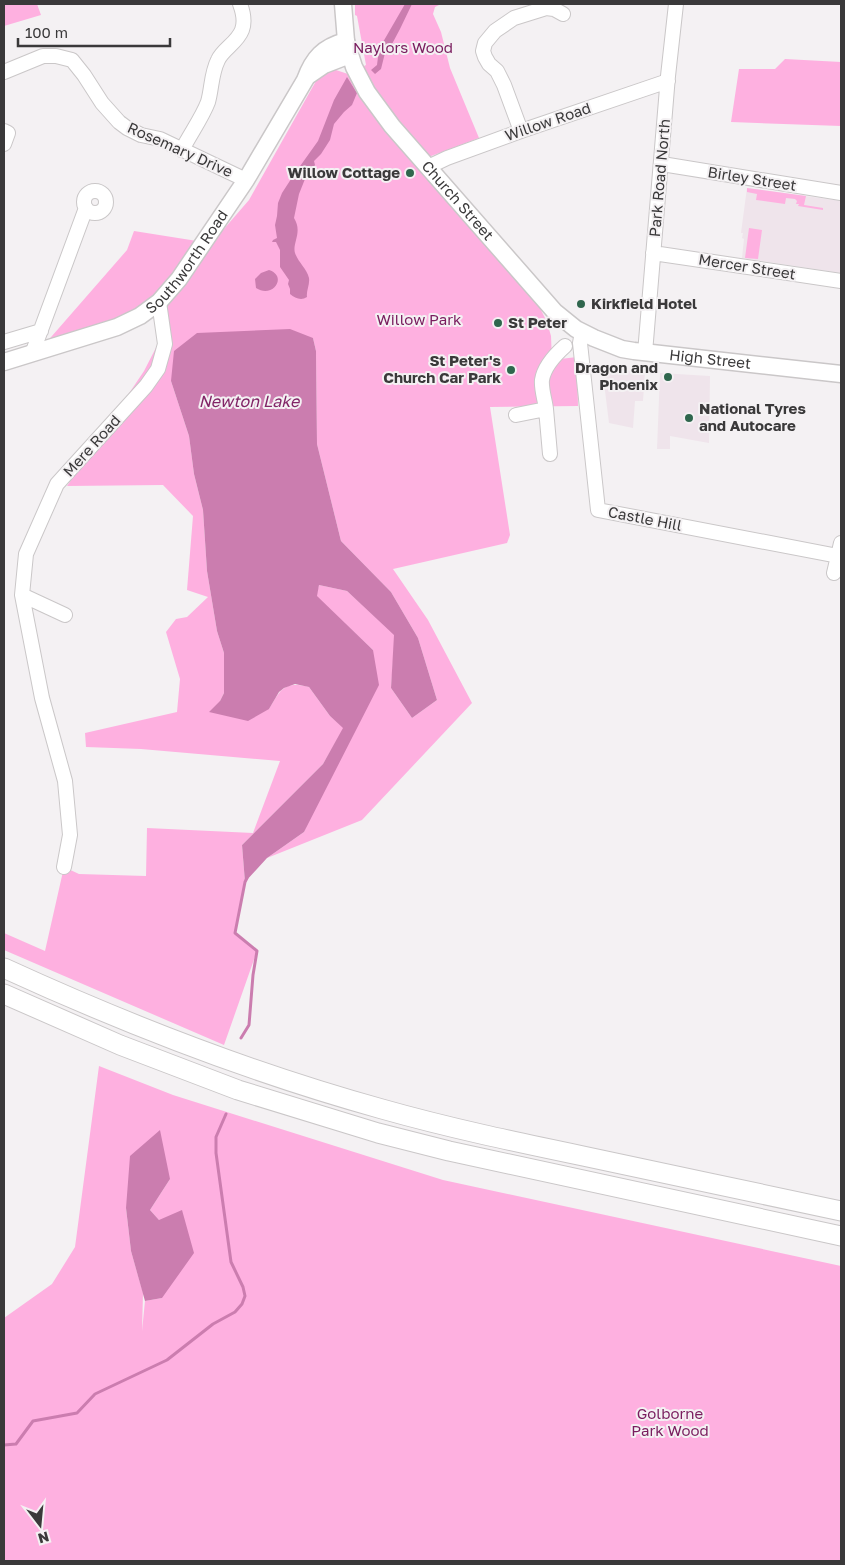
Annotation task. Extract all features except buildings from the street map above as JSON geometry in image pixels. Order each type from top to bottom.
[{"type":"highway","points":[[4,968],[129,1023],[193,1047],[311,1088],[382,1109],[454,1128],[841,1211]]},
{"type":"highway","points":[[4,994],[120,1045],[238,1090],[378,1133],[448,1152],[841,1236]]},
{"type":"main road","name":"Church Street","points":[[344,4],[348,48],[358,75],[367,92],[392,126],[555,312],[581,338]]},
{"type":"main road","name":"Southworth Road","points":[[4,362],[117,327],[140,316],[160,302],[184,271],[246,180],[305,80],[312,63],[320,53],[332,46],[348,48]]},
{"type":"main road","name":"High Street","points":[[581,338],[594,338],[622,349],[645,353],[841,374]]},
{"type":"street","points":[[182,150],[207,103],[211,78],[217,62],[241,33],[243,13],[240,4]]},
{"type":"street","name":"Park Road North","points":[[645,353],[676,4]]},
{"type":"street","points":[[521,131],[504,85],[497,71],[489,64],[486,57],[484,51],[485,43],[495,31],[514,18],[549,6],[563,14]]},
{"type":"street","name":"Rosemary Drive","points":[[4,72],[43,56],[75,54],[91,98],[127,128],[141,135],[160,139],[246,180]]},
{"type":"street","name":"Willow Road","points":[[428,167],[447,158],[521,131],[668,81]]},
{"type":"street","points":[[4,131],[8,133],[4,144]]},
{"type":"street","name":"Birley Street","points":[[662,164],[841,193]]},
{"type":"street","points":[[32,354],[86,208]]},
{"type":"street","name":"Mercer Street","points":[[653,253],[841,281]]},
{"type":"street","name":"Mere Road","points":[[64,868],[70,835],[65,781],[42,698],[22,595],[26,554],[58,484],[146,386],[158,369],[165,344],[160,302]]},
{"type":"street","points":[[4,342],[41,331]]},
{"type":"street","points":[[550,454],[542,380],[549,364],[557,354],[558,348],[581,338]]},
{"type":"street","name":"Castle Hill","points":[[581,338],[598,510],[840,550],[834,573]]},
{"type":"street","points":[[516,415],[546,409]]},
{"type":"street","points":[[22,595],[67,619]]},
{"type":"shaded area","points":[[747,188],[841,201],[841,273],[742,258],[744,239],[742,238],[743,233],[741,233]]},
{"type":"shaded area","points":[[604,369],[645,372],[643,401],[635,401],[633,428],[609,423]]},
{"type":"shaded area","points":[[660,373],[710,376],[709,443],[670,436],[670,449],[657,449]]},
{"type":"green space","points":[[4,4],[37,4],[41,15],[4,26]]},
{"type":"green space","name":"Willow Park","points":[[355,4],[441,4],[435,7],[433,14],[441,32],[450,68],[479,138],[418,161],[526,280],[547,322],[551,336],[552,360],[577,357],[578,406],[490,407],[510,535],[507,543],[393,569],[428,620],[472,703],[362,820],[267,858],[304,832],[342,731],[323,764],[242,845],[245,882],[235,933],[257,951],[224,1045],[4,950],[4,933],[45,951],[64,867],[79,874],[146,876],[147,828],[253,833],[280,761],[141,749],[86,747],[85,733],[177,712],[180,679],[166,632],[176,619],[187,617],[208,597],[187,590],[193,516],[163,485],[67,486],[144,371],[162,336],[151,301],[139,313],[45,344],[127,250],[134,231],[197,241],[210,245],[249,200],[316,81],[322,74],[333,69],[348,74],[366,65],[357,16],[355,15]],"holes":[[[313,338],[316,351],[317,444],[341,541],[391,592],[418,638],[437,700],[412,718],[391,688],[395,635],[347,591],[319,585],[316,596],[373,650],[344,728],[330,716],[309,687],[301,685],[284,688],[269,709],[220,701],[224,693],[224,653],[217,631],[207,571],[203,510],[194,474],[189,436],[171,381]]]},
{"type":"green space","points":[[785,59],[841,62],[841,126],[731,122],[739,69],[775,69]]},
{"type":"green space","points":[[747,188],[806,196],[804,205],[823,208],[823,210],[798,206],[799,204],[796,204],[797,201],[795,199],[786,198],[785,204],[756,200],[757,194],[747,192]]},
{"type":"green space","points":[[749,228],[762,230],[758,259],[745,258]]},
{"type":"green space","name":"Golborne Park Wood","points":[[99,1066],[173,1095],[443,1180],[841,1266],[841,1561],[4,1561],[4,1318],[52,1284],[75,1247]],"holes":[[[170,1179],[150,1210],[159,1220],[162,1298],[145,1301],[142,1331],[143,1293],[131,1251],[126,1208]]]},
{"type":"water","points":[[405,4],[412,4],[392,44],[385,53],[381,69],[375,74],[371,70],[377,65],[379,49]]},
{"type":"water","points":[[347,77],[357,93],[352,105],[334,124],[330,140],[314,161],[315,165],[305,179],[299,194],[294,218],[298,228],[294,249],[296,256],[308,275],[309,281],[307,297],[298,299],[290,294],[289,280],[280,267],[280,250],[276,242],[272,242],[277,238],[275,225],[278,203],[282,193],[318,141],[334,100]]},
{"type":"water","points":[[269,270],[275,273],[277,277],[276,285],[268,291],[256,288],[255,279],[261,273]]},
{"type":"water","name":"Newton Lake","points":[[290,329],[313,338],[316,351],[317,444],[341,541],[391,592],[418,638],[437,700],[412,718],[391,688],[394,635],[347,591],[319,585],[317,596],[373,650],[379,685],[304,832],[267,858],[245,882],[242,845],[323,764],[343,728],[330,716],[309,687],[295,684],[284,688],[279,692],[269,709],[248,721],[209,712],[220,701],[224,693],[224,653],[217,631],[207,571],[203,510],[194,474],[189,436],[171,381],[174,351],[197,333]]},
{"type":"water","points":[[160,1130],[170,1179],[150,1210],[159,1220],[182,1210],[194,1253],[162,1298],[145,1301],[131,1251],[126,1208],[130,1156]]},
{"type":"waterway","points":[[241,1038],[249,1025],[257,951],[235,933],[247,878]]},
{"type":"waterway","points":[[4,1445],[16,1444],[33,1421],[77,1413],[95,1394],[167,1360],[213,1324],[235,1312],[242,1304],[245,1296],[243,1287],[231,1262],[216,1153],[216,1137],[226,1114]]},
{"type":"place","name":"Willow Cottage","points":[[410,173]]},
{"type":"place","name":"Kirkfield Hotel","points":[[581,304]]},
{"type":"place","name":"St Peter","points":[[498,323]]},
{"type":"place","name":"St Peter's Church Car Park","points":[[511,370]]},
{"type":"place","name":"Dragon and Phoenix","points":[[668,377]]},
{"type":"place","name":"National Tyres and Autocare","points":[[689,418]]},
{"type":"park label","name":"Naylors Wood","points":[[403,48]]}]
